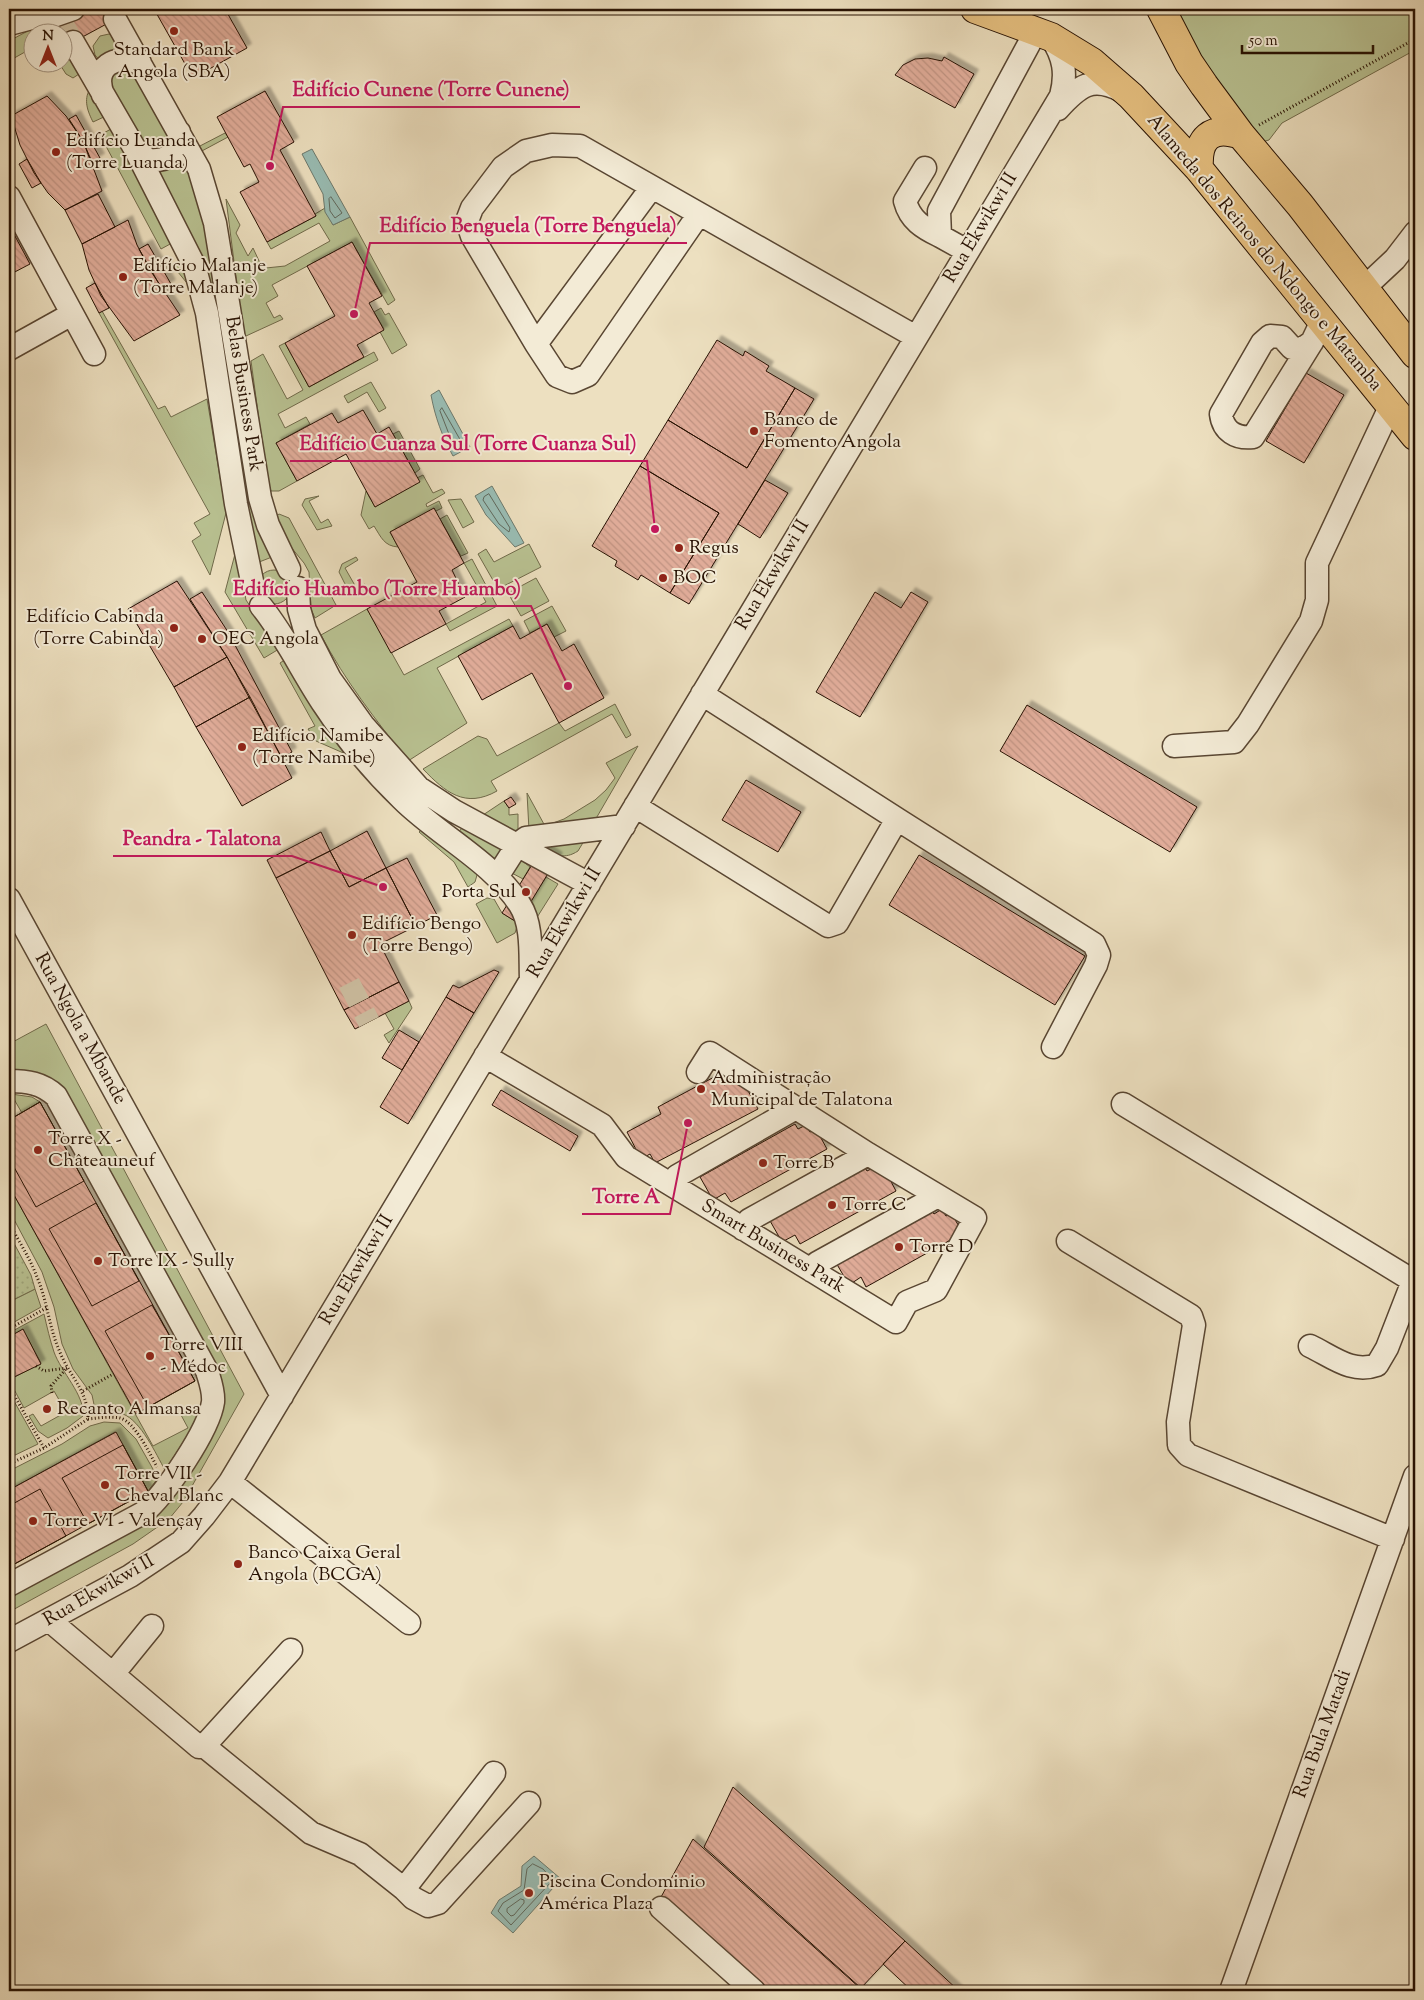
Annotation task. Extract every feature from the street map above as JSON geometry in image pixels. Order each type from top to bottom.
[{"type":"main road","name":"Alameda dos Reinos do Ndongo e Matamba","points":[[974,9],[1044,34],[1092,62],[1131,96],[1199,169],[1317,332],[1391,405],[1415,436]]},
{"type":"main road","points":[[1160,9],[1189,63],[1241,135],[1300,205],[1415,354]]},
{"type":"main road","points":[[1199,169],[1198,156],[1200,146],[1208,135],[1226,130],[1241,135]]},
{"type":"street","name":"Belas Business Park","points":[[9,24],[40,16],[62,22]]},
{"type":"street","name":"Belas Business Park","points":[[115,19],[199,169],[215,223],[260,498],[268,525],[293,578],[305,630],[318,657],[341,695],[364,725],[419,788],[454,811],[589,884]]},
{"type":"street","name":"Rua Ekwikwi II","points":[[9,1641],[130,1576],[181,1542],[230,1482],[1061,96],[1065,68],[1060,51],[1044,34]]},
{"type":"street","points":[[940,236],[939,211],[1044,34]]},
{"type":"street","name":"Belas Business Park","points":[[72,35],[103,95],[135,149],[194,265],[206,313],[236,504],[252,581],[252,595],[285,637],[309,682],[340,727],[402,799],[497,877],[525,912],[529,931],[531,979]]},
{"type":"street","points":[[103,95],[100,79],[108,65],[123,59],[140,63]]},
{"type":"street","name":"Rua Ekwikwi II","points":[[1042,126],[1071,94],[1086,85],[1097,82],[1108,84],[1131,96]]},
{"type":"street","points":[[135,149],[148,160],[165,159],[177,148],[180,140],[179,132]]},
{"type":"street","points":[[700,214],[588,375],[572,382],[557,376],[536,344],[472,236],[467,221],[472,208],[503,167],[526,151],[552,144],[580,146],[700,214],[916,337]]},
{"type":"street","points":[[924,168],[905,202],[909,214],[925,229],[967,251]]},
{"type":"street","points":[[536,344],[652,187]]},
{"type":"street","points":[[9,198],[94,354]]},
{"type":"street","points":[[1364,288],[1405,258],[1415,234]]},
{"type":"street","points":[[9,349],[72,314]]},
{"type":"street","points":[[1317,332],[1252,437],[1241,438],[1232,434],[1222,422],[1222,414],[1262,343],[1270,336],[1282,337],[1292,348],[1302,350],[1317,332]]},
{"type":"street","points":[[1174,746],[1234,742],[1248,724],[1311,621],[1318,600],[1318,563],[1391,405]]},
{"type":"street","points":[[252,581],[259,569],[268,565],[281,565],[293,578],[296,595],[288,606],[274,610],[261,606]]},
{"type":"street","points":[[702,694],[1094,944],[1099,955],[1096,965],[1053,1047]]},
{"type":"street","points":[[635,806],[828,926],[838,923],[897,819]]},
{"type":"street","points":[[438,830],[454,811]]},
{"type":"street","points":[[497,877],[518,844],[526,838],[624,826]]},
{"type":"street","name":"Rua Ngola a Mbande","points":[[9,899],[282,1396]]},
{"type":"street","points":[[698,1072],[710,1053],[868,1154],[938,1196]]},
{"type":"street","name":"Smart Business Park","points":[[485,1056],[602,1125],[626,1157],[896,1322],[907,1302],[936,1290],[975,1218],[938,1196]]},
{"type":"street","points":[[9,1081],[36,1083],[48,1088],[56,1096],[207,1371],[212,1387],[212,1402],[208,1418],[168,1487],[156,1502],[143,1513],[9,1585]]},
{"type":"street","points":[[1124,1104],[1414,1281],[1387,1348],[1377,1365],[1365,1370],[1355,1368],[1310,1346]]},
{"type":"street","points":[[672,1185],[677,1176],[796,1108]]},
{"type":"street","points":[[743,1229],[749,1220],[868,1154]]},
{"type":"street","points":[[812,1271],[817,1263],[938,1196]]},
{"type":"street","points":[[1068,1241],[1191,1316],[1194,1325],[1178,1422],[1179,1445],[1188,1455],[1393,1539]]},
{"type":"street","name":"Rua Bula Matadi","points":[[1231,1991],[1415,1476]]},
{"type":"street","points":[[230,1482],[410,1623]]},
{"type":"street","points":[[49,1620],[194,1745],[204,1746],[311,1833],[360,1854],[413,1898],[428,1906],[438,1903],[529,1804]]},
{"type":"street","points":[[113,1674],[152,1626]]},
{"type":"street","points":[[204,1746],[291,1650]]},
{"type":"street","points":[[404,1889],[494,1772]]},
{"type":"street","points":[[337,1845],[346,1863],[376,1885]]},
{"type":"street","points":[[661,1908],[754,1991]]},
{"type":"path","points":[[1241,135],[1415,39]]},
{"type":"path","points":[[9,1223],[37,1276],[66,1368],[83,1391],[88,1404],[88,1419]]},
{"type":"path","points":[[9,1329],[48,1307]]},
{"type":"path","points":[[36,1366],[44,1371],[66,1368]]},
{"type":"path","points":[[52,1393],[51,1386],[66,1368]]},
{"type":"path","points":[[83,1391],[113,1374]]},
{"type":"path","points":[[9,1386],[44,1448]]},
{"type":"path","points":[[9,1464],[44,1448],[88,1419],[121,1418],[130,1424],[140,1437],[168,1487]]},
{"type":"green space","points":[[1170,9],[1415,9],[1415,50],[1282,123],[1269,140],[1258,143],[1223,96]]},
{"type":"green space","points":[[22,34],[22,54],[9,61],[9,41]]},
{"type":"green space","points":[[109,34],[114,36],[120,47],[102,63],[95,55],[93,46],[100,36]]},
{"type":"green space","points":[[72,55],[82,72],[73,78],[65,72],[72,72]]},
{"type":"green space","points":[[131,67],[172,135],[170,145],[147,152],[109,88],[111,73]]},
{"type":"green space","points":[[90,89],[106,116],[93,122],[87,102]]},
{"type":"green space","points":[[111,129],[172,243],[161,249],[100,135]]},
{"type":"green space","points":[[225,133],[228,137],[200,152],[198,147]]},
{"type":"green space","points":[[181,148],[196,177],[272,557],[254,564],[208,285],[151,167]]},
{"type":"green space","points":[[226,199],[240,225],[236,233],[248,256],[253,248],[260,263],[266,268],[285,266],[330,241],[319,223],[271,249],[267,242],[316,216],[315,214],[325,208],[333,225],[350,217],[395,300],[388,305],[352,242],[272,285],[278,296],[266,303],[274,318],[280,315],[283,319],[246,336],[243,332]]},
{"type":"green space","points":[[186,259],[191,288],[173,266]]},
{"type":"green space","points":[[381,308],[385,315],[389,313],[407,345],[392,354],[380,332],[384,329],[374,312]]},
{"type":"green space","points":[[102,311],[158,409],[165,406],[171,417],[207,399],[226,513],[210,575],[192,541],[201,535],[194,523],[210,514],[99,313]]},
{"type":"green space","points":[[285,343],[309,387],[374,352],[378,360],[278,414],[285,428],[306,417],[310,424],[276,443],[297,481],[279,491],[271,491],[268,486],[251,361],[263,354],[287,399],[303,390],[279,346]]},
{"type":"green space","points":[[371,382],[386,408],[379,412],[367,392],[348,403],[344,396]]},
{"type":"green space","points":[[399,431],[420,469],[415,473],[393,434]]},
{"type":"green space","points":[[423,475],[433,493],[442,489],[445,493],[426,504],[427,507],[439,501],[442,508],[436,511],[434,509],[390,532],[398,547],[389,545],[383,540],[374,526],[369,529],[361,515],[366,491],[375,507],[419,482],[417,478]]},
{"type":"green space","points":[[319,496],[309,501],[321,523],[328,519],[332,526],[317,530],[302,505],[305,499]]},
{"type":"green space","points":[[461,499],[474,522],[463,528],[448,500]]},
{"type":"green space","points":[[279,514],[289,518],[336,605],[315,618],[311,609],[309,572],[281,535],[275,517]]},
{"type":"green space","points":[[447,515],[468,553],[461,556],[440,519]]},
{"type":"green space","points":[[233,527],[246,600],[279,649],[264,658],[225,592],[235,554]]},
{"type":"green space","points":[[529,544],[541,567],[498,589],[478,554],[486,549],[494,562]]},
{"type":"green space","points":[[356,557],[358,560],[345,568],[357,589],[365,584],[362,590],[351,596],[339,572],[342,564]]},
{"type":"green space","points":[[472,559],[497,606],[450,631],[446,624],[486,602],[464,563]]},
{"type":"green space","points":[[274,570],[281,571],[286,575],[290,580],[290,594],[286,599],[281,603],[274,604],[267,603],[262,599],[258,594],[257,587],[258,580],[262,575],[267,571]]},
{"type":"green space","points":[[536,578],[549,601],[521,616],[508,593]]},
{"type":"green space","points":[[552,606],[566,631],[554,637],[547,624],[530,633],[524,621]]},
{"type":"green space","points":[[367,609],[404,675],[509,619],[513,626],[437,668],[467,723],[408,761],[351,684],[321,635]]},
{"type":"green space","points":[[286,659],[348,755],[316,741],[308,729],[315,726],[280,663]]},
{"type":"green space","points":[[615,704],[631,735],[626,738],[612,714],[491,781],[497,791],[486,796],[465,798],[456,795],[439,785],[423,769],[478,736],[487,739],[497,756],[559,723],[565,731]]},
{"type":"green space","points":[[638,746],[594,822],[529,830],[527,793],[545,826],[564,819],[595,800],[615,778],[606,763]]},
{"type":"green space","points":[[504,801],[509,808],[509,815],[518,814],[518,830],[511,831],[483,815]]},
{"type":"green space","points":[[462,828],[498,846],[501,850],[495,861],[456,835]]},
{"type":"green space","points":[[422,829],[464,861],[477,875],[475,882],[468,887],[454,862],[419,832]]},
{"type":"green space","points":[[584,841],[578,851],[564,856],[543,847]]},
{"type":"green space","points":[[521,860],[530,867],[523,879],[510,872]]},
{"type":"green space","points":[[546,877],[558,884],[536,919],[529,904]]},
{"type":"green space","points":[[487,898],[494,899],[502,913],[518,923],[515,933],[497,943],[476,904]]},
{"type":"green space","points":[[409,1001],[412,1008],[389,1043],[384,1035],[394,1029],[385,1013]]},
{"type":"green space","points":[[46,1024],[244,1394],[183,1502],[169,1519],[133,1544],[9,1612],[9,1594],[143,1520],[221,1409],[65,1095],[9,1071],[9,1044]]},
{"type":"green space","points":[[11,1094],[32,1097],[40,1102],[22,1113]]},
{"type":"green space","points":[[9,1186],[153,1446],[188,1428],[181,1415],[192,1409],[197,1416],[197,1421],[165,1470],[142,1431],[130,1418],[123,1414],[110,1412],[96,1414],[92,1395],[73,1369],[62,1344],[54,1307],[42,1272],[9,1210]]},
{"type":"green space","points":[[9,1234],[31,1275],[35,1289],[9,1302]]},
{"type":"green space","points":[[35,1289],[41,1307],[9,1325],[9,1302]]},
{"type":"green space","points":[[44,1314],[57,1360],[77,1392],[83,1408],[83,1416],[67,1428],[48,1438],[38,1431],[29,1416],[33,1414],[41,1426],[66,1412],[54,1391],[24,1408],[9,1380],[41,1363],[23,1330],[9,1337],[9,1333]]},
{"type":"green space","points":[[9,1392],[38,1444],[9,1458]]},
{"type":"green space","points":[[104,1422],[120,1423],[136,1439],[158,1478],[148,1491],[115,1432],[9,1490],[9,1471],[62,1444],[90,1426]]},
{"type":"water","points":[[312,149],[350,217],[333,225],[325,212],[323,194],[302,154]]},
{"type":"water","points":[[439,390],[470,447],[453,456],[439,426],[431,395]]},
{"type":"water","points":[[492,486],[524,543],[515,547],[486,515],[475,496]]},
{"type":"water","name":"Piscina Condominio América Plaza","points":[[534,1856],[561,1879],[513,1933],[491,1913],[499,1900],[521,1886],[522,1866]]},
{"type":"building","points":[[92,9],[122,9],[125,14],[72,43],[72,22],[67,22]]},
{"type":"building","points":[[154,9],[225,9],[247,48],[193,78]]},
{"type":"building","points":[[944,57],[974,74],[955,108],[895,75],[903,65],[915,59],[928,58],[942,61]]},
{"type":"building","points":[[265,91],[294,142],[280,150],[316,216],[267,242],[240,192],[259,182],[250,164],[244,167],[217,117]]},
{"type":"building","name":"Edifício Luanda (Torre Luanda)","points":[[47,96],[66,116],[83,141],[102,191],[65,210],[48,193],[34,173],[20,145],[11,116]]},
{"type":"building","points":[[76,115],[100,158],[92,162],[83,141],[69,119]]},
{"type":"building","points":[[27,159],[41,183],[32,188],[19,164]]},
{"type":"building","points":[[98,194],[115,227],[82,244],[65,210]]},
{"type":"building","name":"Edifício Malanje (Torre Malanje)","points":[[128,220],[137,245],[150,270],[180,315],[134,341],[101,296],[89,270],[82,244]]},
{"type":"building","points":[[9,225],[30,264],[9,275]]},
{"type":"building","points":[[352,242],[382,296],[369,303],[384,330],[357,345],[364,357],[309,387],[285,343],[335,316],[307,266]]},
{"type":"building","points":[[148,244],[171,284],[162,289],[139,249]]},
{"type":"building","points":[[95,283],[109,308],[99,313],[86,288]]},
{"type":"building","points":[[717,340],[743,356],[745,351],[769,366],[766,371],[795,388],[747,468],[668,420]]},
{"type":"building","points":[[1306,373],[1344,395],[1304,463],[1266,441]]},
{"type":"building","points":[[795,388],[814,399],[689,604],[670,593],[719,513],[640,466],[668,420],[747,468]]},
{"type":"building","points":[[363,410],[377,434],[389,427],[420,482],[375,507],[346,454],[297,481],[276,443],[332,413],[338,423]]},
{"type":"building","points":[[640,466],[719,513],[670,593],[641,575],[638,580],[615,566],[617,561],[592,546]]},
{"type":"building","points":[[765,480],[788,493],[760,538],[738,524]]},
{"type":"building","points":[[434,508],[464,563],[452,570],[465,597],[439,611],[446,624],[391,653],[367,609],[417,582],[390,532]]},
{"type":"building","name":"Edifício Cabinda (Torre Cabinda)","points":[[177,581],[227,657],[174,687],[128,609]]},
{"type":"building","points":[[202,592],[228,632],[292,752],[282,758],[227,657],[190,599]]},
{"type":"building","points":[[875,592],[901,608],[911,592],[928,602],[860,717],[816,692]]},
{"type":"building","points":[[547,624],[562,651],[574,644],[604,698],[559,723],[532,673],[482,700],[458,656],[513,626],[520,639]]},
{"type":"building","points":[[227,657],[250,697],[196,727],[174,687]]},
{"type":"building","name":"Edifício Namibe (Torre Namibe)","points":[[250,697],[292,778],[242,806],[196,727]]},
{"type":"building","points":[[1027,705],[1197,807],[1170,852],[1000,751]]},
{"type":"building","points":[[746,780],[801,812],[778,852],[722,820]]},
{"type":"building","points":[[511,797],[516,804],[509,808],[504,801]]},
{"type":"building","points":[[367,831],[386,868],[349,887],[330,851]]},
{"type":"building","points":[[321,832],[330,851],[276,878],[267,860]]},
{"type":"building","name":"Porta Sul","points":[[543,847],[558,857],[518,923],[502,913]]},
{"type":"building","name":"Edifício Bengo (Torre Bengo)","points":[[330,851],[349,887],[386,868],[416,926],[380,944],[399,982],[344,1010],[276,878]]},
{"type":"building","points":[[919,855],[1085,956],[1055,1005],[889,905]]},
{"type":"building","points":[[407,858],[437,915],[416,926],[386,868]]},
{"type":"building","points":[[494,970],[499,972],[474,1013],[446,997],[453,985],[459,988]]},
{"type":"building","points":[[399,982],[409,1001],[355,1029],[344,1010]]},
{"type":"building","points":[[446,997],[474,1013],[408,1124],[380,1107]]},
{"type":"building","points":[[399,1030],[419,1042],[402,1070],[382,1058]]},
{"type":"building","points":[[718,1075],[724,1085],[740,1076],[758,1109],[655,1163],[650,1154],[641,1159],[627,1132],[661,1114],[658,1107]]},
{"type":"building","points":[[501,1090],[578,1136],[570,1151],[492,1105]]},
{"type":"building","name":"Torre X - Châteauneuf","points":[[40,1102],[84,1181],[36,1207],[9,1158],[9,1120]]},
{"type":"building","points":[[40,1102],[195,1381],[136,1414],[9,1186],[9,1120]]},
{"type":"building","name":"Torre B","points":[[795,1124],[798,1129],[806,1125],[810,1132],[816,1129],[827,1149],[731,1202],[725,1193],[713,1200],[700,1177]]},
{"type":"building","name":"Torre C","points":[[864,1166],[867,1171],[875,1167],[885,1170],[896,1191],[800,1244],[795,1235],[782,1242],[769,1219]]},
{"type":"building","name":"Torre IX - Sully","points":[[96,1203],[139,1281],[92,1306],[49,1229]]},
{"type":"building","name":"Torre D","points":[[931,1209],[934,1214],[942,1209],[946,1216],[951,1213],[963,1233],[866,1287],[861,1277],[849,1285],[835,1261]]},
{"type":"building","name":"Torre VIII - Médoc","points":[[152,1305],[195,1381],[148,1407],[105,1331]]},
{"type":"building","points":[[23,1329],[41,1364],[12,1378],[9,1371],[9,1337]]},
{"type":"building","points":[[116,1432],[148,1491],[9,1567],[9,1490]]},
{"type":"building","name":"Torre VII - Cheval Blanc","points":[[123,1445],[148,1491],[88,1524],[62,1478]]},
{"type":"building","name":"Torre VI - Valençay","points":[[40,1489],[66,1536],[9,1567],[9,1506]]},
{"type":"building","points":[[733,1787],[905,1941],[861,1988],[704,1847]]},
{"type":"building","points":[[693,1839],[861,1989],[859,1991],[766,1991],[661,1897]]},
{"type":"building","points":[[905,1941],[959,1991],[912,1991],[883,1964]]},
{"type":"tunnel","points":[[349,983],[369,1022]]},
{"type":"place","name":"Standard Bank Angola (SBA)","points":[[174,31]]},
{"type":"place","name":"Edifício Luanda (Torre Luanda)","points":[[56,152]]},
{"type":"place","name":"Edifício Cunene (Torre Cunene)","points":[[270,166]]},
{"type":"place","name":"Edifício Malanje (Torre Malanje)","points":[[123,277]]},
{"type":"place","name":"Edifício Benguela (Torre Benguela)","points":[[354,314]]},
{"type":"place","name":"Banco de Fomento Angola","points":[[754,431]]},
{"type":"place","name":"Edifício Cuanza Sul (Torre Cuanza Sul)","points":[[655,529]]},
{"type":"place","name":"Regus","points":[[679,548]]},
{"type":"place","name":"BOC","points":[[663,578]]},
{"type":"place","name":"Edifício Cabinda (Torre Cabinda)","points":[[174,628]]},
{"type":"place","name":"OEC Angola","points":[[202,639]]},
{"type":"place","name":"Edifício Huambo (Torre Huambo)","points":[[568,686]]},
{"type":"place","name":"Edifício Namibe (Torre Namibe)","points":[[242,747]]},
{"type":"place","name":"Peandra - Talatona","points":[[383,887]]},
{"type":"place","name":"Porta Sul","points":[[526,892]]},
{"type":"place","name":"Edifício Bengo (Torre Bengo)","points":[[352,935]]},
{"type":"place","name":"Administração Municipal de Talatona","points":[[701,1089]]},
{"type":"place","name":"Torre A","points":[[688,1123]]},
{"type":"place","name":"Torre X - Châteauneuf","points":[[38,1150]]},
{"type":"place","name":"Torre B","points":[[763,1163]]},
{"type":"place","name":"Torre C","points":[[832,1205]]},
{"type":"place","name":"Torre D","points":[[899,1247]]},
{"type":"place","name":"Torre IX - Sully","points":[[98,1261]]},
{"type":"place","name":"Torre VIII - Médoc","points":[[150,1356]]},
{"type":"place","name":"Recanto Almansa","points":[[47,1409]]},
{"type":"place","name":"Torre VII - Cheval Blanc","points":[[105,1485]]},
{"type":"place","name":"Torre VI - Valençay","points":[[33,1521]]},
{"type":"place","name":"Banco Caixa Geral Angola (BCGA)","points":[[238,1564]]},
{"type":"place","name":"Piscina Condominio América Plaza","points":[[529,1893]]}]
